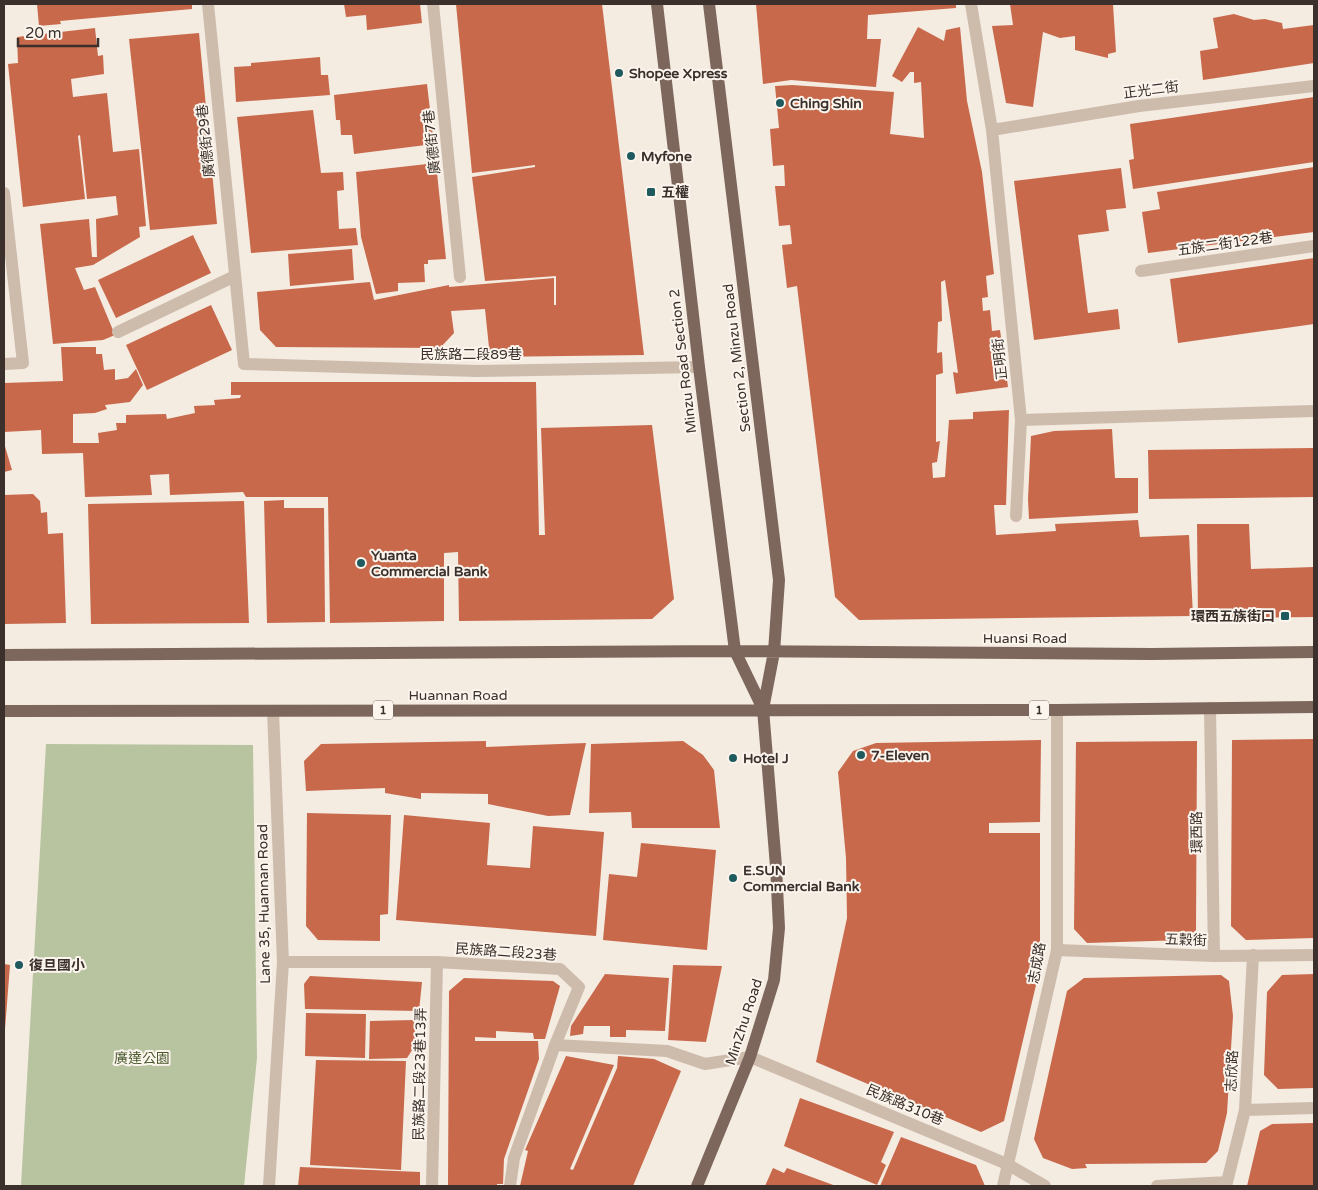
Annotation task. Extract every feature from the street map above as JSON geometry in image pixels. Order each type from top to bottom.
[{"type":"main road","name":"Minzu Road Section 2","points":[[657,4],[699,367],[735,651],[763,709]]},
{"type":"main road","name":"Section 2, Minzu Road","points":[[709,4],[778,580],[774,652],[763,709]]},
{"type":"main road","name":"Huansi Road","points":[[735,651],[1142,654],[1314,652]]},
{"type":"main road","points":[[4,655],[735,651]]},
{"type":"main road","name":"1","points":[[763,709],[1057,710],[1314,707]]},
{"type":"main road","name":"Huannan Road","points":[[4,711],[763,709]]},
{"type":"main road","name":"MinZhu Road","points":[[697,1186],[750,1057],[774,980],[778,928],[776,866],[763,709]]},
{"type":"lane","name":"廣德街29巷","points":[[208,4],[244,364]]},
{"type":"lane","name":"廣德街7巷","points":[[433,4],[460,277]]},
{"type":"lane","name":"正明街","points":[[971,4],[992,130],[1021,420],[1016,516]]},
{"type":"lane","name":"正光二街","points":[[992,130],[1140,106],[1314,86]]},
{"type":"lane","points":[[4,194],[23,363],[4,364]]},
{"type":"lane","name":"五族二街122巷","points":[[1141,271],[1314,246]]},
{"type":"lane","points":[[118,332],[235,276]]},
{"type":"lane","name":"民族路二段89巷","points":[[244,364],[477,371],[699,367]]},
{"type":"lane","points":[[1021,420],[1314,411]]},
{"type":"lane","name":"環西路","points":[[1210,708],[1214,956]]},
{"type":"lane","name":"志成路","points":[[1003,1186],[1057,950],[1057,710]]},
{"type":"lane","name":"Lane 35, Huannan Road","points":[[269,1186],[283,962],[273,711]]},
{"type":"lane","name":"五穀街","points":[[1057,950],[1214,956],[1314,955]]},
{"type":"lane","name":"志欣路","points":[[1226,1184],[1245,1110],[1253,955]]},
{"type":"lane","name":"民族路二段23巷","points":[[283,962],[437,962],[560,969],[579,987],[555,1045]]},
{"type":"lane","name":"民族路二段23巷13弄","points":[[432,1186],[437,962]]},
{"type":"lane","points":[[510,1186],[514,1158],[555,1045],[667,1051],[705,1064],[750,1057]]},
{"type":"lane","name":"民族路310巷","points":[[750,1057],[1007,1164],[1045,1186]]},
{"type":"lane","points":[[1245,1110],[1314,1108]]},
{"type":"lane","points":[[1156,1186],[1226,1184]]},
{"type":"green space","name":"廣達公園","points":[[46,744],[253,745],[257,1058],[244,1186],[21,1186]]},
{"type":"building","points":[[37,4],[192,4],[192,9],[60,21],[61,24],[39,26]]},
{"type":"building","points":[[344,4],[420,4],[422,23],[367,30],[366,15],[346,17]]},
{"type":"building","points":[[456,4],[602,4],[644,355],[490,357],[485,309],[451,311],[454,333],[440,348],[276,347],[260,330],[257,292],[370,282],[374,300],[449,285],[449,287],[554,278],[554,305],[556,305],[556,276],[485,281],[472,177],[535,167],[535,165],[472,173]]},
{"type":"building","points":[[756,4],[956,4],[956,8],[868,15],[867,39],[881,39],[876,87],[791,80],[763,84]]},
{"type":"building","points":[[1010,4],[1113,4],[1116,52],[1108,54],[1108,58],[1075,50],[1075,36],[1060,38],[1043,32],[1033,107],[1006,103],[992,26],[1013,25]]},
{"type":"building","points":[[1234,14],[1254,20],[1265,19],[1282,23],[1283,29],[1314,25],[1314,63],[1203,80],[1200,51],[1218,48],[1213,18]]},
{"type":"building","points":[[918,27],[944,41],[946,30],[960,27],[967,101],[982,172],[994,274],[986,276],[988,297],[982,298],[983,311],[990,310],[992,331],[1000,330],[1008,387],[956,394],[953,372],[958,373],[945,280],[941,282],[942,321],[938,322],[937,353],[942,352],[943,373],[936,375],[936,442],[940,441],[937,462],[932,463],[933,478],[945,477],[949,420],[973,419],[973,412],[1009,410],[1006,505],[994,505],[996,535],[1056,531],[1055,524],[1138,520],[1140,537],[1189,535],[1193,616],[859,620],[835,597],[797,286],[787,288],[782,245],[792,244],[790,225],[779,226],[775,186],[785,186],[784,165],[773,166],[770,129],[779,128],[775,86],[792,85],[894,92],[890,134],[924,138],[921,82],[914,83],[914,72],[910,72],[902,82],[892,76]]},
{"type":"building","points":[[95,28],[98,56],[103,55],[104,74],[71,79],[73,97],[107,93],[113,152],[139,149],[146,226],[139,227],[140,237],[93,265],[75,268],[84,290],[95,287],[115,335],[103,340],[53,344],[40,224],[89,219],[92,257],[97,257],[96,219],[118,215],[116,196],[87,199],[80,135],[78,136],[85,199],[23,207],[8,64],[18,63],[17,37]]},
{"type":"building","points":[[199,33],[217,224],[150,230],[129,39]]},
{"type":"building","points":[[320,57],[321,75],[328,75],[330,95],[236,102],[234,67],[251,66],[251,63]]},
{"type":"building","points":[[427,84],[434,144],[354,154],[352,135],[341,135],[340,120],[336,120],[334,95]]},
{"type":"building","points":[[1314,97],[1314,162],[1133,189],[1129,160],[1134,159],[1130,124]]},
{"type":"building","points":[[313,110],[321,173],[343,172],[344,190],[337,191],[339,229],[356,228],[358,245],[251,253],[237,117]]},
{"type":"building","points":[[436,163],[446,259],[428,260],[428,264],[424,264],[425,282],[398,283],[398,291],[376,294],[361,237],[356,172]]},
{"type":"building","points":[[1314,167],[1314,232],[1148,253],[1142,212],[1160,209],[1157,192]]},
{"type":"building","points":[[1121,168],[1126,208],[1106,210],[1109,231],[1078,235],[1088,313],[1118,309],[1120,329],[1034,340],[1014,181]]},
{"type":"building","points":[[193,235],[211,273],[116,318],[98,280]]},
{"type":"building","points":[[352,249],[354,280],[290,286],[288,254]]},
{"type":"building","points":[[1314,258],[1314,324],[1178,343],[1170,279]]},
{"type":"building","points":[[211,305],[232,350],[147,390],[126,345]]},
{"type":"building","points":[[61,347],[96,347],[96,354],[102,354],[104,370],[115,369],[115,380],[128,378],[136,369],[143,385],[130,402],[105,405],[107,409],[95,413],[73,414],[73,443],[99,443],[98,433],[117,430],[116,423],[126,423],[126,415],[166,414],[167,419],[195,413],[194,406],[215,405],[214,400],[240,398],[241,395],[231,395],[231,382],[536,382],[539,535],[545,535],[541,428],[652,425],[674,599],[652,619],[459,621],[458,552],[444,553],[444,621],[330,623],[328,497],[246,497],[243,492],[170,495],[169,474],[150,475],[152,495],[85,497],[83,453],[42,454],[41,430],[4,432],[4,383],[63,381]]},
{"type":"building","points":[[1112,429],[1115,478],[1138,478],[1138,513],[1029,519],[1031,436],[1054,431]]},
{"type":"building","points":[[4,443],[12,470],[4,472]]},
{"type":"building","points":[[1314,448],[1314,497],[1149,499],[1148,450]]},
{"type":"building","points":[[33,494],[40,501],[41,513],[47,512],[48,534],[63,533],[66,623],[4,624],[4,495]]},
{"type":"building","points":[[284,500],[284,508],[324,508],[325,622],[267,623],[264,501]]},
{"type":"building","points":[[244,501],[249,623],[91,624],[88,504]]},
{"type":"building","points":[[1197,524],[1249,524],[1251,569],[1314,567],[1314,617],[1198,618]]},
{"type":"building","points":[[1314,739],[1314,938],[1246,940],[1231,926],[1232,740]]},
{"type":"building","points":[[1041,740],[1040,822],[989,823],[989,833],[1040,833],[1040,968],[1004,1121],[981,1132],[816,1062],[847,918],[846,858],[838,772],[853,751],[876,743]]},
{"type":"building","points":[[486,741],[486,747],[586,743],[570,815],[548,816],[488,804],[488,794],[421,793],[421,799],[385,793],[385,788],[306,791],[304,761],[321,744]]},
{"type":"building","points":[[683,741],[703,755],[714,770],[720,828],[632,828],[631,812],[589,813],[591,744]]},
{"type":"building","points":[[1197,741],[1196,930],[1185,940],[1087,943],[1074,929],[1076,742]]},
{"type":"building","points":[[307,813],[391,815],[388,914],[380,915],[380,941],[318,940],[306,926]]},
{"type":"building","points":[[404,815],[490,823],[487,865],[530,868],[533,826],[604,832],[596,936],[396,920]]},
{"type":"building","points":[[641,843],[716,850],[707,950],[603,940],[609,874],[637,877]]},
{"type":"building","points":[[4,964],[10,965],[5,1029],[4,1029]]},
{"type":"building","points":[[673,965],[722,966],[706,1042],[668,1040]]},
{"type":"building","points":[[605,974],[669,978],[665,1031],[626,1030],[626,1037],[610,1037],[610,1026],[584,1026],[583,1034],[570,1036],[571,1026]]},
{"type":"building","points":[[1314,974],[1314,1088],[1278,1089],[1264,1075],[1267,992],[1282,975]]},
{"type":"building","points":[[1221,975],[1229,981],[1233,1016],[1227,1113],[1218,1151],[1206,1163],[1085,1164],[1087,1168],[1072,1169],[1043,1158],[1034,1139],[1067,991],[1084,978]]},
{"type":"building","points":[[310,976],[422,982],[419,1011],[305,1009],[304,984]]},
{"type":"building","points":[[464,978],[553,981],[560,986],[545,1039],[534,1039],[533,1033],[496,1031],[496,1038],[475,1037],[475,1041],[538,1041],[539,1059],[504,1159],[503,1184],[497,1184],[497,1186],[448,1186],[449,991]]},
{"type":"building","points":[[306,1013],[366,1014],[365,1058],[305,1056]]},
{"type":"building","points":[[414,1020],[416,1044],[407,1058],[369,1059],[370,1021]]},
{"type":"building","points":[[566,1056],[614,1065],[570,1169],[573,1170],[617,1068],[618,1056],[654,1059],[681,1071],[633,1186],[520,1186],[528,1151],[525,1150]]},
{"type":"building","points":[[316,1060],[406,1061],[401,1170],[310,1165]]},
{"type":"building","points":[[800,1098],[894,1132],[881,1162],[886,1165],[877,1185],[784,1146]]},
{"type":"building","points":[[1314,1123],[1314,1186],[1247,1186],[1260,1131],[1272,1124]]},
{"type":"building","points":[[901,1137],[976,1165],[985,1186],[880,1186]]},
{"type":"building","points":[[300,1167],[420,1172],[420,1186],[298,1186]]},
{"type":"building","points":[[773,1168],[784,1173],[787,1168],[836,1186],[765,1186]]},
{"type":"place","name":"Shopee Xpress","points":[[619,73]]},
{"type":"place","name":"Ching Shin","points":[[780,103]]},
{"type":"place","name":"Myfone","points":[[631,156]]},
{"type":"place","name":"五權","points":[[651,192]]},
{"type":"place","name":"Yuanta Commercial Bank","points":[[361,563]]},
{"type":"place","name":"環西五族街口","points":[[1285,616]]},
{"type":"place","name":"7-Eleven","points":[[861,755]]},
{"type":"place","name":"Hotel J","points":[[733,758]]},
{"type":"place","name":"E.SUN Commercial Bank","points":[[733,878]]},
{"type":"place","name":"復旦國小","points":[[19,965]]}]
